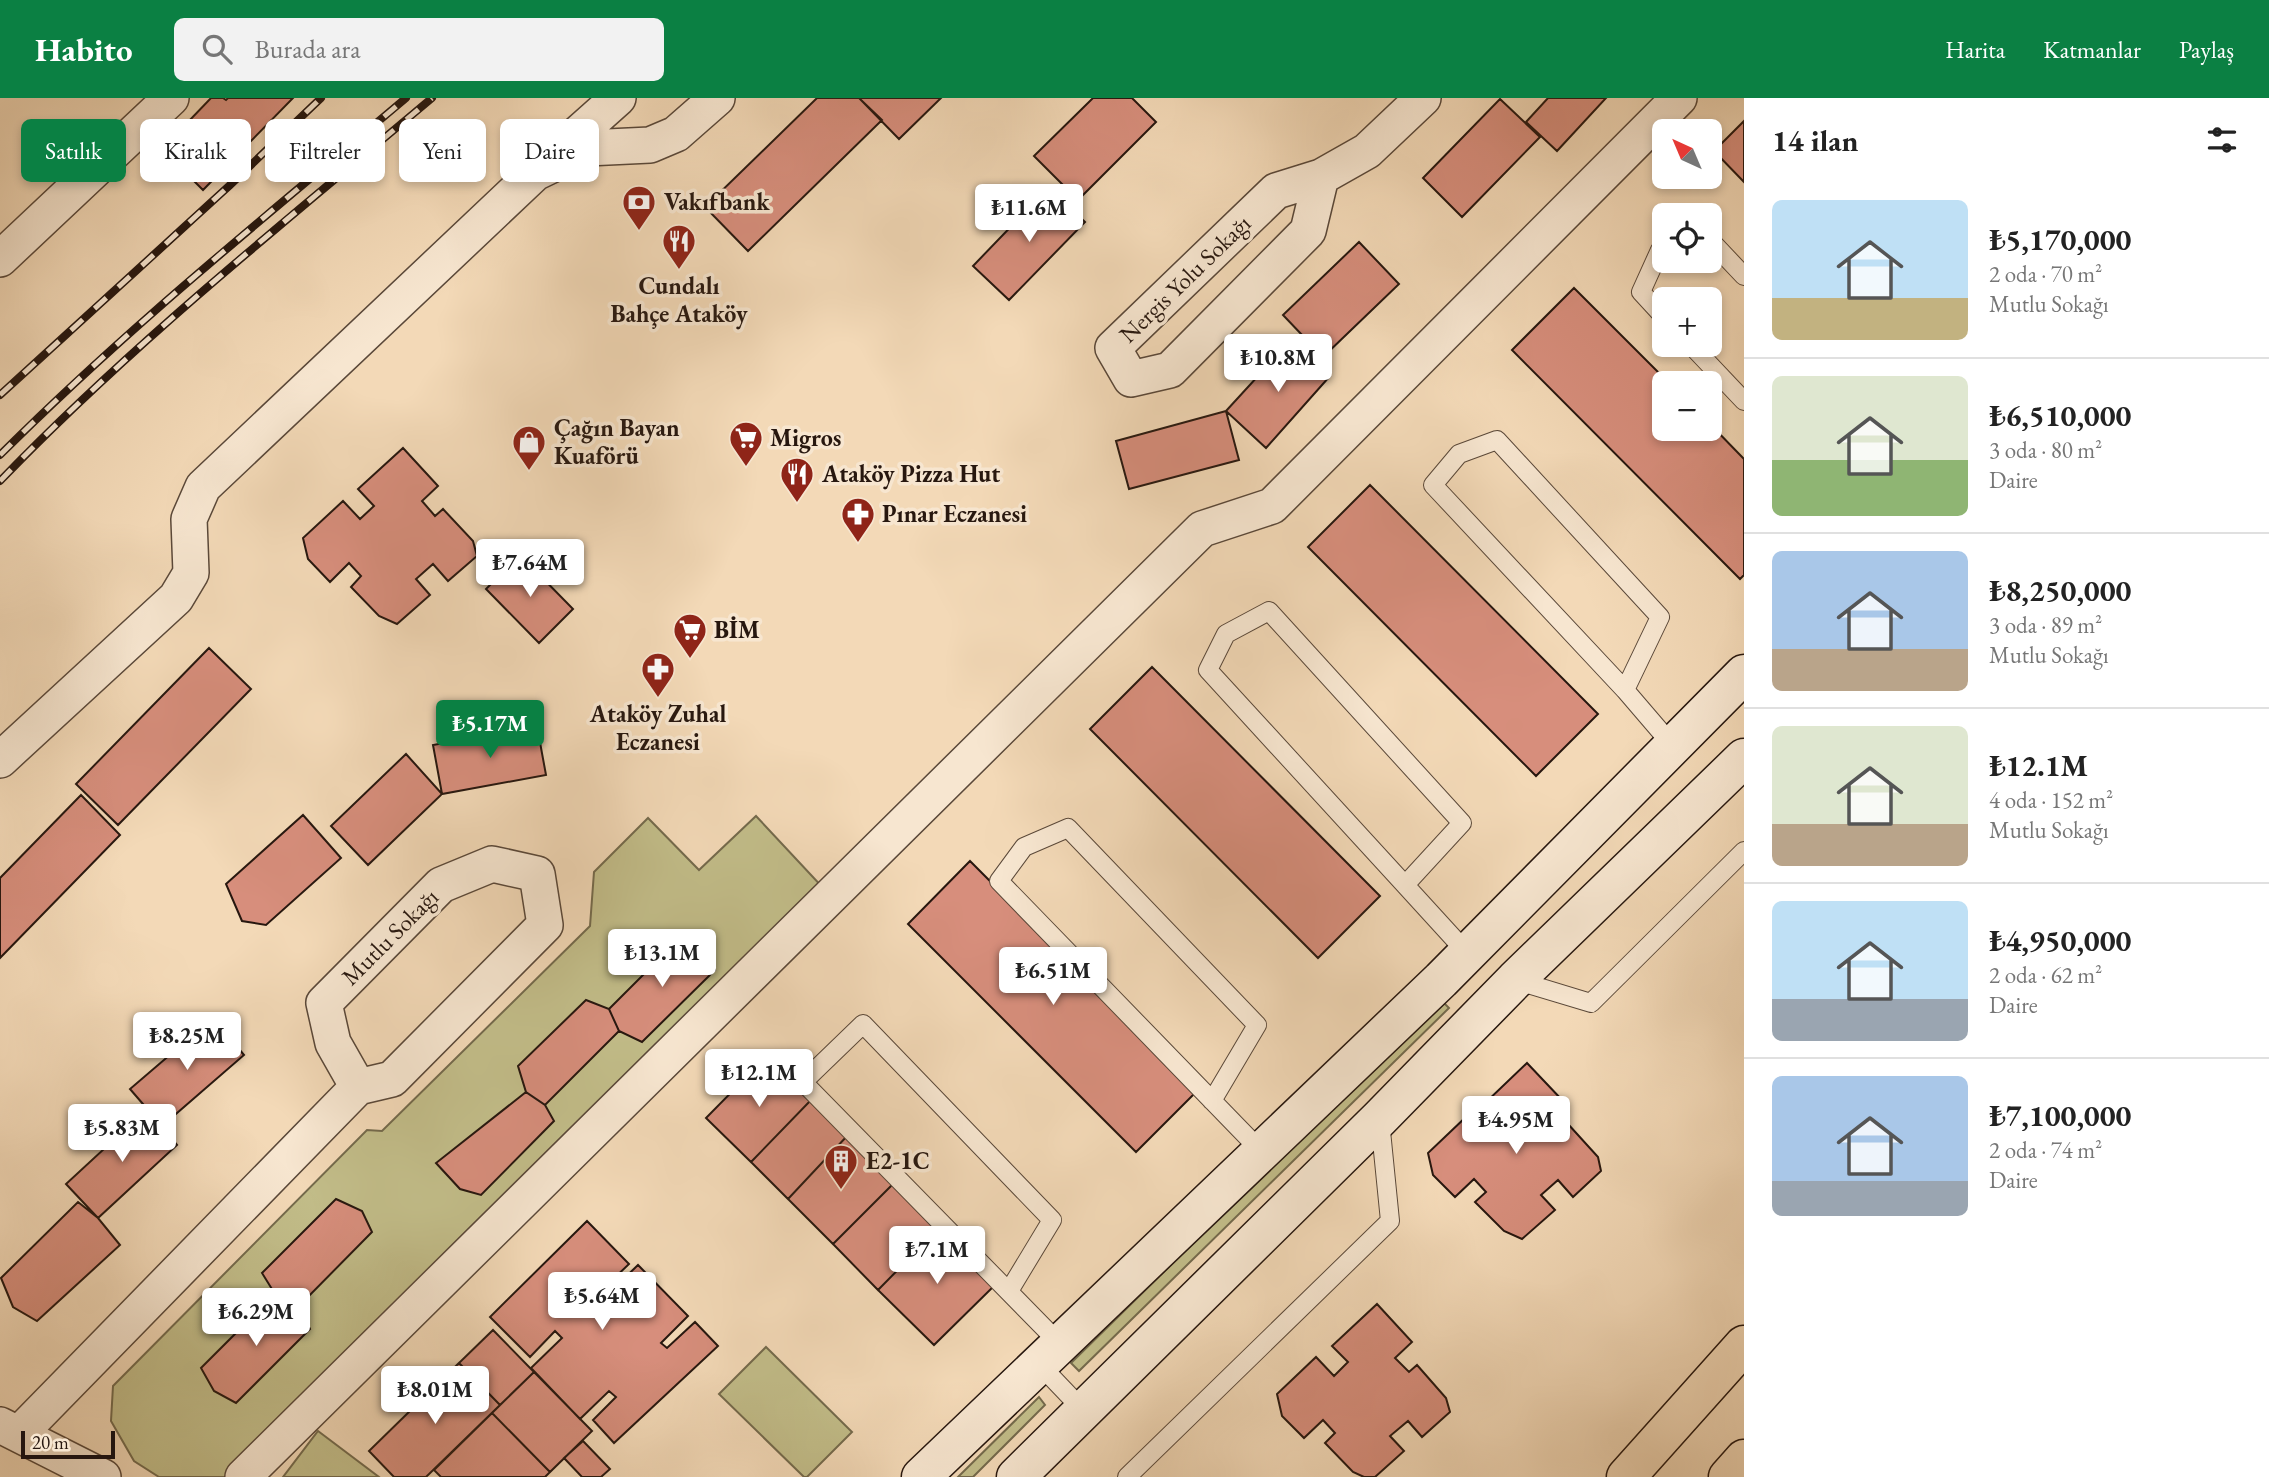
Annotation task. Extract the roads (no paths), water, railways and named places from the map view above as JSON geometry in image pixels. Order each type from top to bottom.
[{"type":"highway","points":[[1626,1477],[1744,1345]]},
{"type":"highway","points":[[1728,1477],[1744,1459]]},
{"type":"street","points":[[0,258],[171,98]]},
{"type":"street","points":[[595,119],[618,98]]},
{"type":"street","points":[[599,147],[650,145],[676,134],[717,98]]},
{"type":"street","points":[[1321,177],[1367,151],[1423,98]]},
{"type":"street","points":[[243,1477],[1202,529],[1272,506],[1679,98]]},
{"type":"street","name":"Nergis Yolu Sokağı","points":[[1321,177],[1308,231],[1170,370],[1131,379],[1113,348],[1276,191],[1321,177]]},
{"type":"street","points":[[0,760],[176,598],[191,573],[189,519],[204,487],[526,182]]},
{"type":"street","points":[[921,1477],[1441,981],[1744,674]]},
{"type":"street","points":[[1016,1477],[1380,1118],[1507,987],[1744,758]]},
{"type":"street","name":"Mutlu Sokağı","points":[[492,864],[537,874],[545,925],[392,1079],[358,1087],[333,1043],[324,1003],[441,885],[492,864]]},
{"type":"street","points":[[1441,981],[1507,987]]},
{"type":"street","points":[[103,1477],[10,1429],[358,1087]]},
{"type":"lane","points":[[1722,253],[1744,276]]},
{"type":"lane","points":[[1652,268],[1641,292],[1652,304]]},
{"type":"lane","points":[[1702,357],[1744,401]]},
{"type":"lane","points":[[1625,690],[1660,617],[1497,440],[1459,454],[1433,485],[1625,690],[1673,746]]},
{"type":"lane","points":[[1405,886],[1462,824],[1269,611],[1226,634],[1208,670],[1405,886],[1468,954]]},
{"type":"lane","points":[[1212,1101],[1257,1025],[1068,828],[1024,847],[999,881],[1212,1101],[1261,1151]]},
{"type":"lane","points":[[1507,987],[1591,1003],[1744,851]]},
{"type":"lane","points":[[1009,1292],[1052,1220],[863,1024],[803,1082],[1009,1292],[1051,1355],[1082,1409]]},
{"type":"lane","points":[[1127,1477],[1390,1221],[1380,1118]]},
{"type":"railway","points":[[0,395],[229,186],[321,98]]},
{"type":"railway","points":[[0,455],[148,317],[406,98]]},
{"type":"railway","points":[[0,481],[157,331],[432,98]]},
{"type":"place","name":"Vakıfbank","points":[[639,232]]},
{"type":"place","name":"Cundalı Bahçe Ataköy","points":[[679,271]]},
{"type":"place","name":"Migros","points":[[746,468]]},
{"type":"place","name":"Çağın Bayan Kuaförü","points":[[529,472]]},
{"type":"place","name":"Ataköy Pizza Hut","points":[[797,504]]},
{"type":"place","name":"Pınar Eczanesi","points":[[858,544]]},
{"type":"place","name":"BİM","points":[[690,660]]},
{"type":"place","name":"Ataköy Zuhal Eczanesi","points":[[658,699]]},
{"type":"place","name":"E2-1C","points":[[841,1191]]}]
